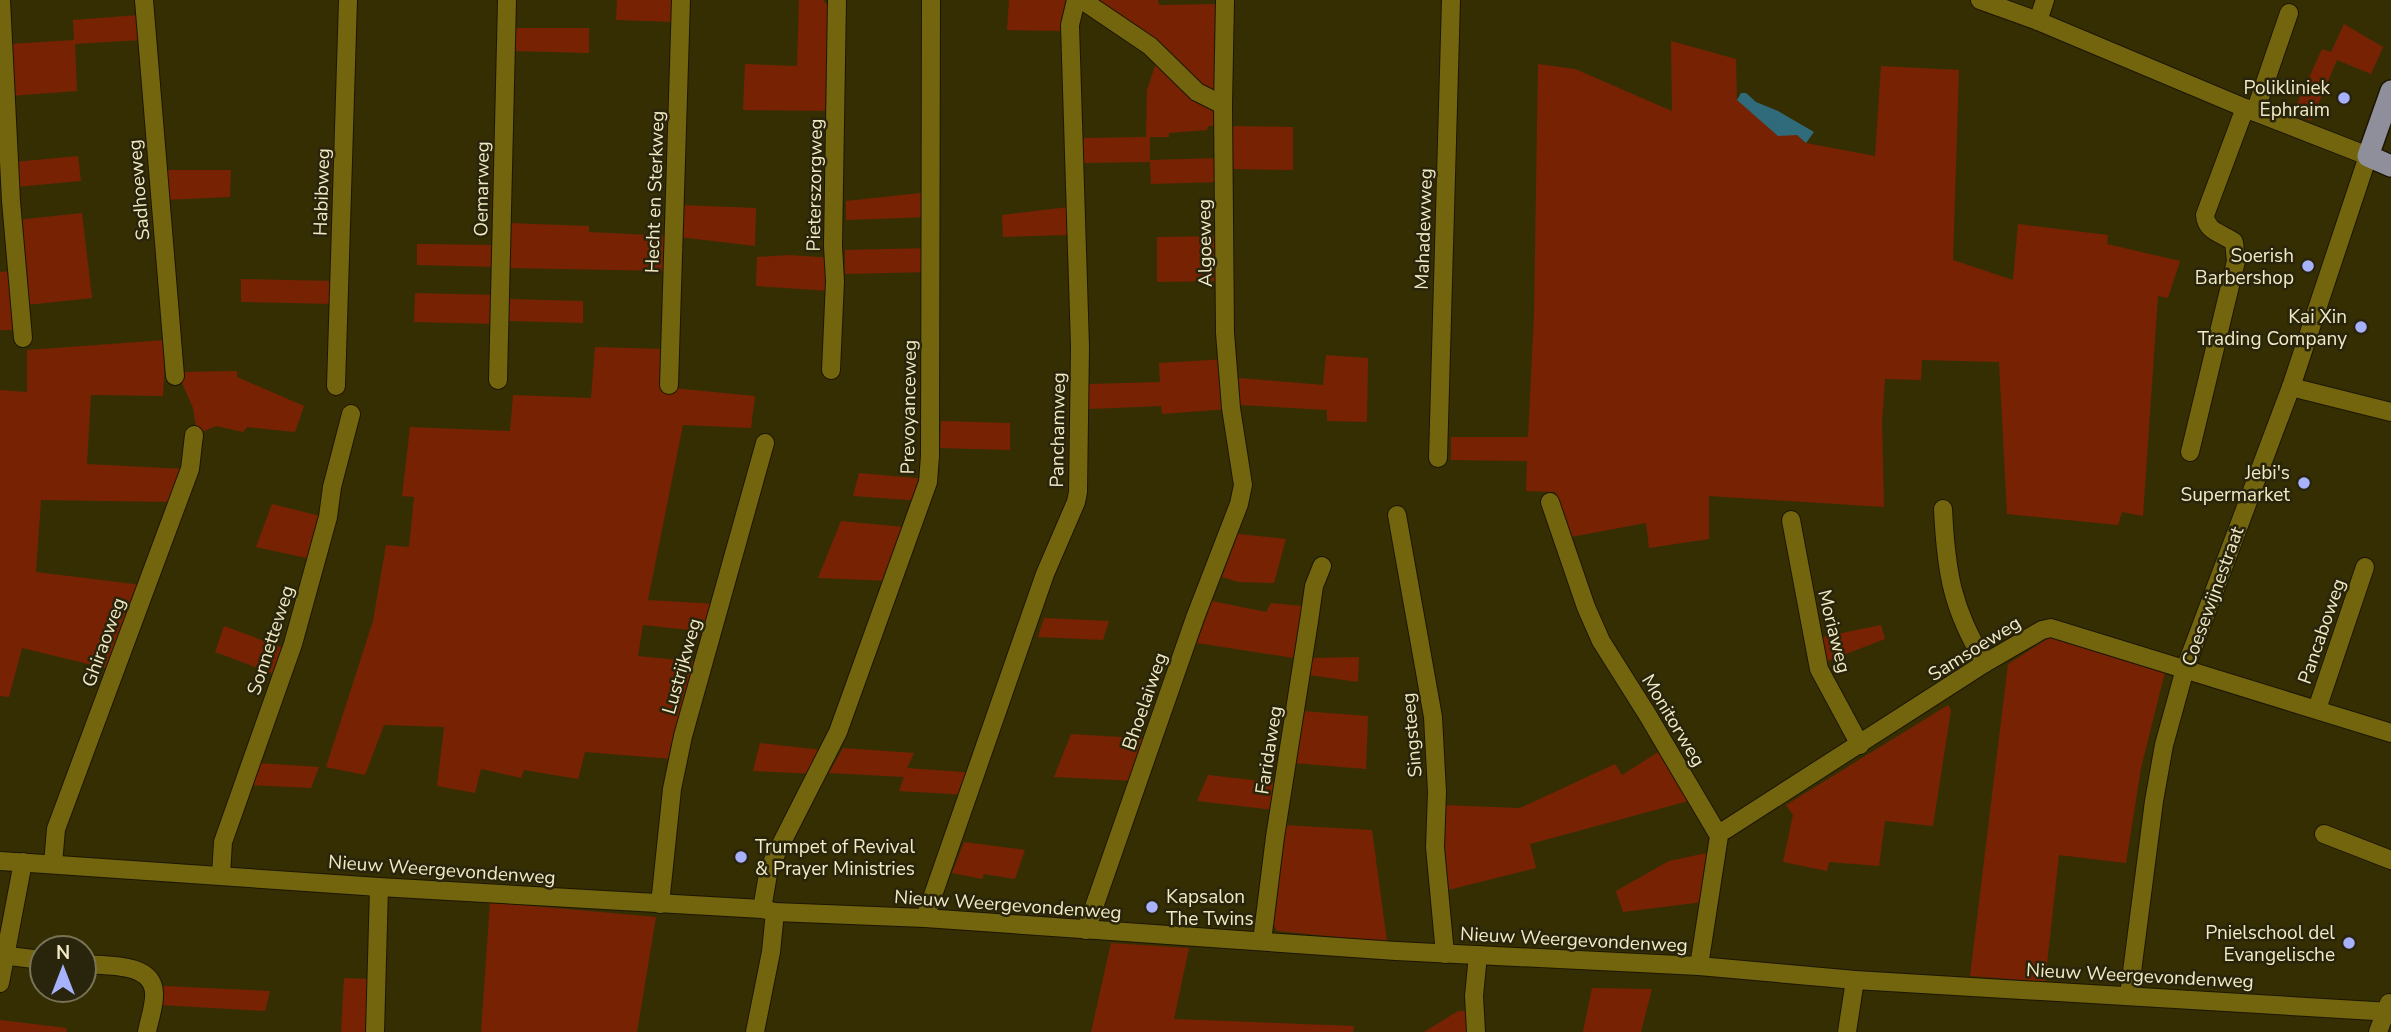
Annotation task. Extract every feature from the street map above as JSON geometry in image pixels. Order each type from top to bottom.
[{"type":"main road","name":"Coesewijnestraat","points":[[2368,156],[2391,91]]},
{"type":"main road","points":[[2368,156],[2391,166]]},
{"type":"street","points":[[1,0],[11,201],[23,338]]},
{"type":"street","name":"Sadhoeweg","points":[[144,0],[175,376]]},
{"type":"street","name":"Habibweg","points":[[336,386],[348,0]]},
{"type":"street","name":"Oemarweg","points":[[498,380],[507,0]]},
{"type":"street","name":"Hecht en Sterkweg","points":[[669,385],[681,0]]},
{"type":"street","name":"Pieterszorgweg","points":[[831,370],[835,281],[833,246],[838,0]]},
{"type":"street","name":"Prevoyanceweg","points":[[755,1032],[771,952],[768,874],[838,732],[928,482],[931,0]]},
{"type":"street","name":"Panchamweg","points":[[925,918],[1045,574],[1078,492],[1080,347],[1070,25],[1076,0]]},
{"type":"street","points":[[1082,0],[1150,46],[1197,92],[1223,105]]},
{"type":"street","name":"Algoeweg","points":[[1225,0],[1225,332],[1231,408],[1243,485]]},
{"type":"street","name":"Mahadewweg","points":[[1438,458],[1451,0]]},
{"type":"street","points":[[1980,0],[2038,21],[2250,110],[2368,156]]},
{"type":"street","points":[[2038,21],[2045,0]]},
{"type":"street","points":[[2190,452],[2236,261],[2234,242],[2211,230],[2205,215],[2289,13]]},
{"type":"street","name":"Coesewijnestraat","points":[[2129,995],[2154,801],[2164,745],[2185,669],[2291,387],[2368,156]]},
{"type":"street","points":[[2291,387],[2391,412]]},
{"type":"street","name":"Sonnetteweg","points":[[221,876],[223,842],[293,644],[328,517],[332,487],[351,414]]},
{"type":"street","name":"Ghiraoweg","points":[[53,864],[56,829],[190,469],[194,435]]},
{"type":"street","name":"Lustrijkweg","points":[[660,904],[672,789],[682,736],[765,443]]},
{"type":"street","name":"Bhoelaiweg","points":[[1086,930],[1195,618],[1240,504],[1243,485]]},
{"type":"street","name":"Monitorweg","points":[[1550,502],[1586,607],[1601,641],[1719,836],[1699,966]]},
{"type":"street","points":[[1943,509],[1945,557],[1956,605],[1969,637],[1985,663]]},
{"type":"street","name":"Singsteeg","points":[[1397,515],[1433,717],[1437,792],[1435,847],[1445,954]]},
{"type":"street","name":"Moriaweg","points":[[1790,520],[1819,669],[1860,745]]},
{"type":"street","name":"Faridaweg","points":[[1262,942],[1275,837],[1314,586],[1322,566]]},
{"type":"street","name":"Pancaboweg","points":[[2317,709],[2365,567]]},
{"type":"street","name":"Samsoeweg","points":[[1725,830],[1985,663],[2051,628],[2391,733]]},
{"type":"street","points":[[2324,834],[2391,860]]},
{"type":"street","name":"Nieuw Weergevondenweg","points":[[0,861],[379,887],[925,918],[1445,954],[1699,966],[1855,980],[2389,1008]]},
{"type":"street","points":[[0,983],[3,955],[23,862]]},
{"type":"street","points":[[375,1032],[379,887]]},
{"type":"street","points":[[3,955],[28,958]]},
{"type":"street","points":[[1476,1032],[1474,996],[1478,955]]},
{"type":"street","points":[[98,966],[138,970],[150,979],[154,993],[147,1032]]},
{"type":"street","points":[[1847,1032],[1855,980]]},
{"type":"street","points":[[2378,1032],[2389,1008]]},
{"type":"shaded area","points":[[617,0],[677,0],[676,22],[616,20]]},
{"type":"shaded area","points":[[799,0],[823,0],[832,10],[836,111],[743,110],[745,64],[797,66]]},
{"type":"shaded area","points":[[1009,0],[1073,0],[1068,31],[1007,30]]},
{"type":"shaded area","points":[[1094,0],[1158,0],[1159,5],[1222,4],[1216,90],[1212,92],[1203,88]]},
{"type":"shaded area","points":[[139,15],[141,40],[75,44],[77,91],[10,96],[8,44],[74,40],[73,20]]},
{"type":"shaded area","points":[[2344,24],[2383,47],[2371,74],[2337,60],[2311,121],[2293,113],[2322,49],[2331,52]]},
{"type":"shaded area","points":[[512,28],[589,28],[589,53],[512,51]]},
{"type":"shaded area","points":[[1671,41],[1736,59],[1737,100],[1806,143],[1875,156],[1881,66],[1959,70],[1953,260],[2013,280],[2018,224],[2108,235],[2107,244],[2180,261],[2168,298],[2158,296],[2143,516],[2122,512],[2118,525],[2007,514],[1999,362],[1922,360],[1921,380],[1885,379],[1882,423],[1884,507],[1709,496],[1709,539],[1649,548],[1646,523],[1571,537],[1555,492],[1526,491],[1527,461],[1451,460],[1451,437],[1528,437],[1534,315],[1538,64],[1575,69],[1672,111]]},
{"type":"shaded area","points":[[1158,57],[1214,107],[1217,126],[1208,126],[1207,130],[1169,133],[1169,137],[1150,137],[1150,160],[1220,158],[1221,182],[1151,184],[1150,162],[1083,163],[1083,138],[1146,137],[1147,90]]},
{"type":"shaded area","points":[[1232,126],[1293,127],[1293,170],[1231,169]]},
{"type":"shaded area","points":[[78,156],[81,181],[16,187],[14,162]]},
{"type":"shaded area","points":[[162,170],[231,170],[230,197],[164,200]]},
{"type":"shaded area","points":[[930,192],[930,217],[846,220],[846,201]]},
{"type":"shaded area","points":[[680,205],[756,208],[755,246],[679,237]]},
{"type":"shaded area","points":[[1069,207],[1069,235],[1003,237],[1002,215]]},
{"type":"shaded area","points":[[82,213],[92,298],[27,305],[17,220]]},
{"type":"shaded area","points":[[507,223],[589,226],[589,232],[669,236],[669,271],[506,268]]},
{"type":"shaded area","points":[[1223,236],[1223,281],[1157,282],[1157,237]]},
{"type":"shaded area","points":[[417,244],[497,245],[496,267],[417,265]]},
{"type":"shaded area","points":[[930,248],[930,272],[845,274],[845,250]]},
{"type":"shaded area","points":[[789,255],[833,258],[831,291],[756,286],[757,257]]},
{"type":"shaded area","points":[[11,271],[15,330],[0,330],[0,272]]},
{"type":"shaded area","points":[[241,279],[333,281],[332,304],[241,302]]},
{"type":"shaded area","points":[[415,293],[496,295],[496,324],[414,322]]},
{"type":"shaded area","points":[[506,299],[583,301],[583,323],[505,321]]},
{"type":"shaded area","points":[[166,340],[163,396],[91,395],[87,464],[185,469],[172,502],[41,500],[36,572],[142,585],[109,669],[22,648],[9,697],[0,696],[0,390],[27,392],[27,350]]},
{"type":"shaded area","points":[[595,347],[663,349],[662,387],[755,396],[751,428],[683,425],[648,600],[717,604],[708,632],[643,625],[638,656],[698,662],[673,759],[585,752],[578,779],[524,770],[521,778],[481,769],[475,793],[437,786],[444,727],[384,725],[365,775],[326,767],[373,621],[386,545],[409,547],[414,497],[402,496],[410,427],[510,431],[513,395],[591,398]]},
{"type":"shaded area","points":[[1326,355],[1368,358],[1367,422],[1327,421],[1327,410],[1240,405],[1239,378],[1323,385]]},
{"type":"shaded area","points":[[1226,359],[1229,409],[1162,414],[1161,406],[1089,409],[1089,384],[1160,382],[1159,363]]},
{"type":"shaded area","points":[[237,371],[237,377],[304,406],[295,432],[247,427],[243,432],[216,426],[197,434],[193,408],[179,376],[180,372]]},
{"type":"shaded area","points":[[941,421],[1010,423],[1010,450],[940,448]]},
{"type":"shaded area","points":[[859,473],[927,479],[921,501],[853,496]]},
{"type":"shaded area","points":[[272,504],[320,516],[311,559],[256,547]]},
{"type":"shaded area","points":[[841,521],[914,528],[891,581],[818,578]]},
{"type":"shaded area","points":[[1238,534],[1286,539],[1274,583],[1238,582],[1222,577]]},
{"type":"shaded area","points":[[1212,601],[1266,612],[1271,603],[1303,606],[1300,659],[1197,643]]},
{"type":"shaded area","points":[[1044,618],[1109,621],[1103,640],[1038,637]]},
{"type":"shaded area","points":[[1881,625],[1885,639],[1825,662],[1818,638]]},
{"type":"shaded area","points":[[224,626],[286,649],[277,675],[215,652]]},
{"type":"shaded area","points":[[2049,638],[2057,638],[2165,672],[2141,768],[2126,863],[2059,855],[2045,982],[1970,976],[2008,664]]},
{"type":"shaded area","points":[[1359,657],[1358,682],[1309,675],[1311,658]]},
{"type":"shaded area","points":[[1948,705],[1951,710],[1933,826],[1885,821],[1879,866],[1829,862],[1827,871],[1783,862],[1793,815],[1786,805]]},
{"type":"shaded area","points":[[1302,711],[1368,716],[1366,769],[1294,763]]},
{"type":"shaded area","points":[[1071,734],[1152,739],[1136,781],[1054,777]]},
{"type":"shaded area","points":[[760,743],[831,751],[820,774],[753,771]]},
{"type":"shaded area","points":[[843,748],[914,753],[907,768],[976,773],[968,795],[899,791],[904,777],[829,773]]},
{"type":"shaded area","points":[[1663,749],[1692,800],[1530,844],[1536,868],[1444,891],[1441,805],[1520,808],[1615,764],[1622,775]]},
{"type":"shaded area","points":[[257,763],[319,767],[311,788],[249,785]]},
{"type":"shaded area","points":[[1208,775],[1279,783],[1275,810],[1197,801]]},
{"type":"shaded area","points":[[1283,825],[1372,830],[1387,942],[1277,931],[1272,921]]},
{"type":"shaded area","points":[[964,842],[1025,850],[1015,879],[984,874],[982,879],[952,873]]},
{"type":"shaded area","points":[[1716,851],[1711,901],[1623,912],[1616,891],[1669,861]]},
{"type":"shaded area","points":[[490,902],[656,917],[637,1032],[481,1032]]},
{"type":"shaded area","points":[[1111,943],[1189,948],[1174,1019],[1354,1026],[1353,1032],[1091,1032]]},
{"type":"shaded area","points":[[344,978],[372,979],[372,1032],[341,1032]]},
{"type":"shaded area","points":[[164,986],[270,991],[265,1011],[160,1005]]},
{"type":"shaded area","points":[[1592,988],[1652,989],[1641,1032],[1583,1032]]},
{"type":"shaded area","points":[[1458,1011],[1467,1011],[1475,1032],[1424,1032]]},
{"type":"shaded area","points":[[0,1020],[67,1028],[66,1032],[0,1032]]},
{"type":"water","points":[[1741,93],[1746,93],[1756,102],[1778,111],[1814,132],[1806,143],[1797,135],[1778,136],[1737,100]]},
{"type":"place","name":"Polikliniek Ephraim","points":[[2344,98]]},
{"type":"place","name":"Soerish Barbershop","points":[[2308,266]]},
{"type":"place","name":"Kai Xin Trading Company","points":[[2361,327]]},
{"type":"place","name":"Jebi's Supermarket","points":[[2304,483]]},
{"type":"place","name":"Trumpet of Revival & Prayer Ministries","points":[[741,857]]},
{"type":"place","name":"Kapsalon The Twins","points":[[1152,907]]},
{"type":"place","name":"Pnielschool del Evangelische","points":[[2349,943]]}]
